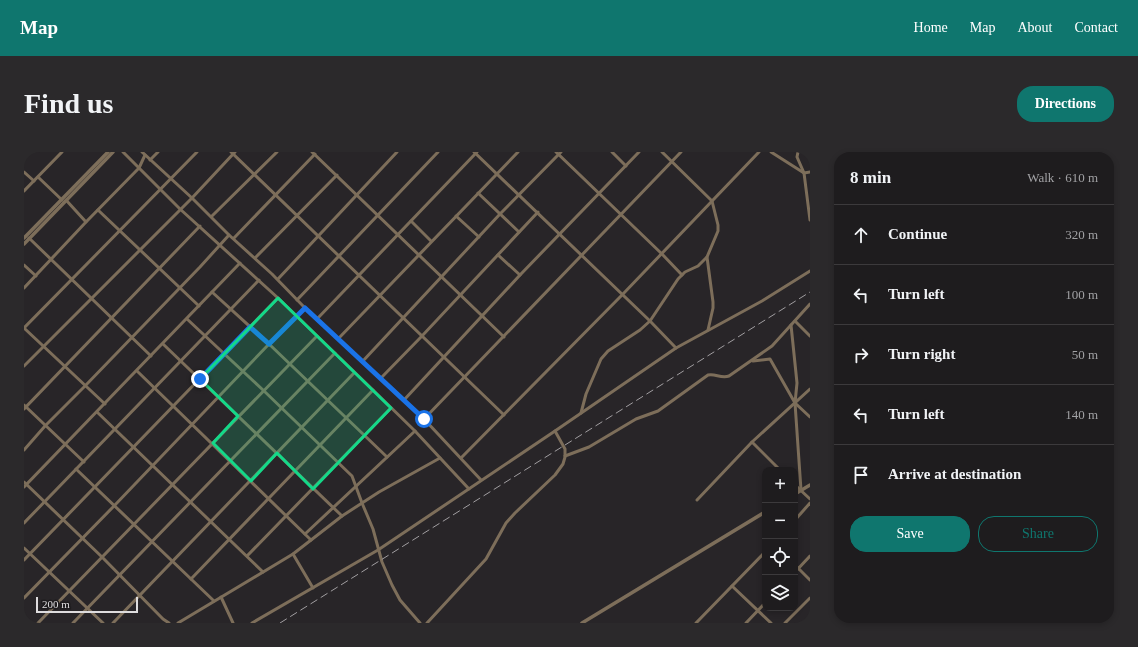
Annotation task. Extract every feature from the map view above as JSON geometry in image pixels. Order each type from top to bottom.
[{"type":"street","points":[[24,191],[62,152]]},
{"type":"street","points":[[24,244],[108,152]]},
{"type":"street","points":[[24,238],[113,152]]},
{"type":"street","points":[[123,152],[180,209],[259,280],[335,353],[415,432],[469,489]]},
{"type":"street","points":[[150,160],[158,152]]},
{"type":"street","points":[[105,404],[24,328],[197,152]]},
{"type":"street","points":[[212,216],[277,152]]},
{"type":"street","points":[[278,279],[398,152]]},
{"type":"street","points":[[297,300],[438,152]]},
{"type":"street","points":[[338,339],[418,254],[518,152]]},
{"type":"street","points":[[612,152],[626,166]]},
{"type":"street","points":[[404,400],[520,275],[639,152]]},
{"type":"street","points":[[581,413],[586,394],[601,359],[608,351],[640,330],[650,321],[682,275],[698,266],[707,257],[718,231],[718,220],[712,201],[662,152]]},
{"type":"street","points":[[424,419],[681,152]]},
{"type":"street","points":[[461,458],[662,254],[759,152]]},
{"type":"street","points":[[771,152],[804,173],[810,172]]},
{"type":"street","points":[[798,152],[797,157],[804,173],[810,220]]},
{"type":"street","points":[[24,288],[138,168],[143,153],[212,216],[229,234],[278,279],[305,308],[424,419],[481,480]]},
{"type":"street","points":[[24,366],[192,198],[233,153],[275,196],[297,215],[504,415]]},
{"type":"street","points":[[234,238],[314,153],[504,337]]},
{"type":"street","points":[[317,319],[476,153],[623,294],[676,348]]},
{"type":"street","points":[[362,362],[559,153],[682,275]]},
{"type":"street","points":[[24,172],[34,181]]},
{"type":"street","points":[[255,258],[337,175]]},
{"type":"street","points":[[38,177],[86,222]]},
{"type":"street","points":[[478,193],[519,232]]},
{"type":"street","points":[[98,210],[198,306]]},
{"type":"street","points":[[381,378],[538,212]]},
{"type":"street","points":[[456,216],[478,238]]},
{"type":"street","points":[[411,221],[431,241]]},
{"type":"street","points":[[84,462],[25,407],[112,319],[200,226]]},
{"type":"street","points":[[24,450],[45,426],[221,245],[229,234]]},
{"type":"street","points":[[29,238],[151,356]]},
{"type":"street","points":[[498,255],[520,275]]},
{"type":"street","points":[[707,257],[713,302],[708,330]]},
{"type":"street","points":[[169,623],[163,619],[83,538],[25,485],[66,445],[240,263]]},
{"type":"street","points":[[24,265],[36,276]]},
{"type":"street","points":[[252,623],[378,550],[676,348],[762,301],[810,271]]},
{"type":"street","points":[[24,523],[116,430],[259,280]]},
{"type":"street","points":[[212,292],[269,344],[387,457]]},
{"type":"street","points":[[24,560],[62,519],[278,298]]},
{"type":"street","points":[[565,456],[589,447],[636,419],[658,411],[708,375],[711,374],[726,377],[752,361],[772,346],[810,304]]},
{"type":"street","points":[[24,598],[305,308]]},
{"type":"street","points":[[187,319],[244,371],[352,476],[373,529],[378,550],[396,593],[400,600],[420,623]]},
{"type":"street","points":[[795,321],[810,336]]},
{"type":"street","points":[[791,325],[797,383],[795,403],[801,490]]},
{"type":"street","points":[[38,623],[316,336]]},
{"type":"street","points":[[163,344],[342,516]]},
{"type":"street","points":[[73,623],[335,353]]},
{"type":"street","points":[[752,361],[770,359],[795,403],[810,417]]},
{"type":"street","points":[[137,371],[311,540]]},
{"type":"street","points":[[113,623],[302,428],[354,372]]},
{"type":"street","points":[[697,500],[752,442],[810,389]]},
{"type":"street","points":[[191,579],[372,390]]},
{"type":"street","points":[[247,556],[391,408]]},
{"type":"street","points":[[97,412],[263,572]]},
{"type":"street","points":[[427,623],[486,559],[509,520],[563,464],[565,449],[555,431]]},
{"type":"street","points":[[305,534],[415,432]]},
{"type":"street","points":[[752,442],[777,467]]},
{"type":"street","points":[[178,623],[293,554],[342,516],[379,492],[440,458]]},
{"type":"street","points":[[76,469],[214,601]]},
{"type":"street","points":[[798,492],[810,485]]},
{"type":"street","points":[[798,487],[810,499]]},
{"type":"street","points":[[798,517],[810,503]]},
{"type":"street","points":[[582,623],[762,514]]},
{"type":"street","points":[[24,548],[70,590],[103,623]]},
{"type":"street","points":[[293,554],[313,588]]},
{"type":"street","points":[[696,623],[762,555]]},
{"type":"street","points":[[810,556],[798,568],[810,580]]},
{"type":"street","points":[[732,586],[771,623]]},
{"type":"street","points":[[221,597],[232,623]]},
{"type":"street","points":[[785,623],[810,598]]},
{"type":"street","points":[[746,623],[762,607]]},
{"type":"highlighted area","points":[[278,298],[391,408],[313,489],[277,453],[251,481],[213,443],[238,416],[200,379]]},
{"type":"railway","points":[[280,623],[810,292]]},
{"type":"route","points":[[200,379],[250,327],[269,344],[305,308],[424,419]]}]
